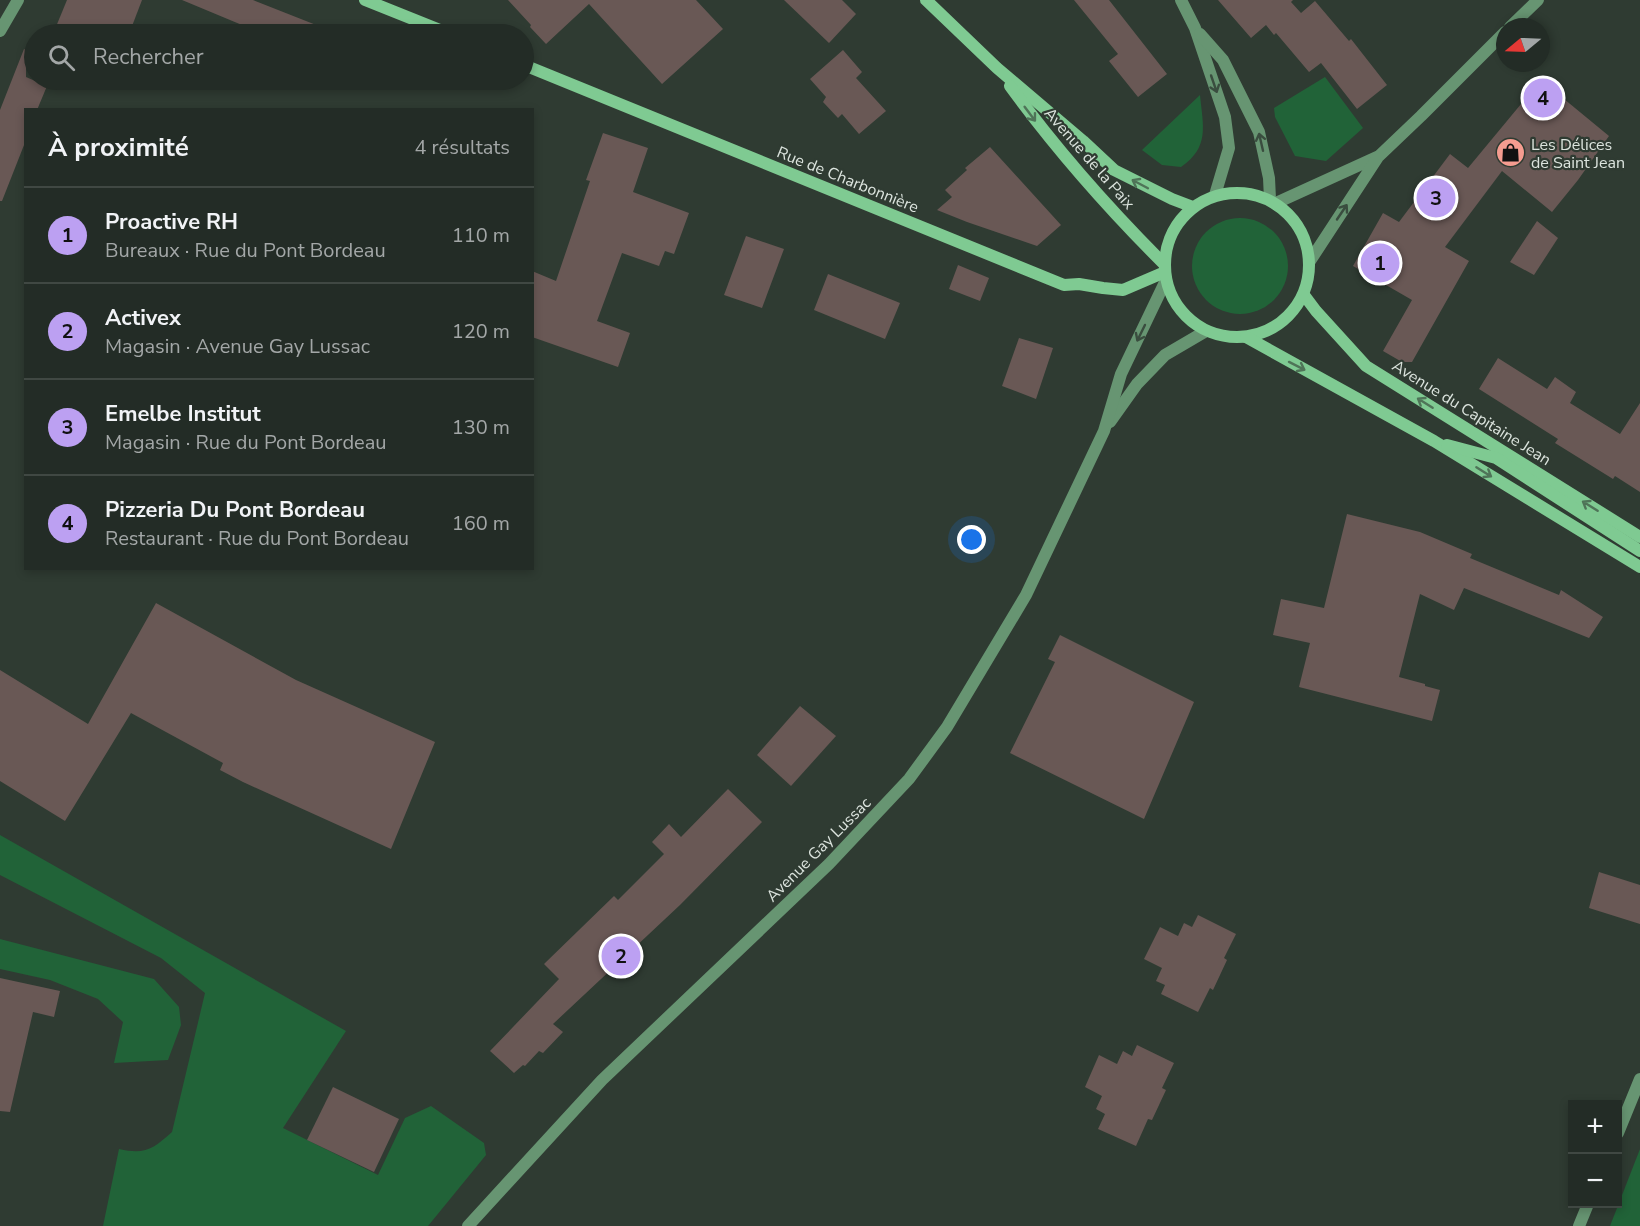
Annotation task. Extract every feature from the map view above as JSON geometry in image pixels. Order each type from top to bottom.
[{"type":"main road","points":[[365,0],[425,24]]},
{"type":"main road","name":"Avenue de la Paix","points":[[926,0],[997,68],[1114,170],[1193,207]]},
{"type":"main road","name":"Rue de Charbonnière","points":[[534,68],[1064,285],[1079,284],[1123,290],[1165,272]]},
{"type":"main road","name":"Avenue de la Paix","points":[[997,68],[1041,128],[1129,227],[1165,272]]},
{"type":"main road","points":[[1234,192],[1252,194],[1273,201],[1293,218],[1305,238],[1310,261],[1309,278],[1304,295],[1290,316],[1269,330],[1246,337],[1226,337],[1206,331],[1188,318],[1174,301],[1165,272],[1166,248],[1172,232],[1193,207],[1215,195],[1234,192]]},
{"type":"main road","name":"Avenue du Capitaine Jean","points":[[1304,295],[1366,366],[1640,537]]},
{"type":"main road","name":"Avenue du Capitaine Jean","points":[[1246,337],[1434,441],[1640,567]]},
{"type":"main road","name":"Avenue du Capitaine Jean","points":[[1434,441],[1496,458],[1640,551]]},
{"type":"street","points":[[0,30],[18,0]]},
{"type":"street","points":[[1181,0],[1195,28],[1225,117],[1229,148],[1215,195]]},
{"type":"street","points":[[1519,18],[1538,0]]},
{"type":"street","points":[[1195,28],[1223,60],[1259,132],[1273,201],[1378,157]]},
{"type":"street","points":[[1310,261],[1378,157],[1496,42]]},
{"type":"street","name":"Avenue Gay Lussac","points":[[468,1226],[603,1080],[829,864],[909,779],[947,727],[1026,595],[1104,431],[1121,374],[1165,272]]},
{"type":"street","name":"Avenue Gay Lussac","points":[[1104,431],[1137,384],[1166,355],[1206,331]]},
{"type":"street","points":[[1622,1121],[1640,1079]]},
{"type":"street","points":[[1579,1226],[1586,1208]]},
{"type":"green space","points":[[1325,77],[1363,128],[1326,161],[1295,156],[1275,117],[1274,108]]},
{"type":"green space","points":[[1200,95],[1203,126],[1201,144],[1190,159],[1181,167],[1162,165],[1142,150]]},
{"type":"green space","points":[[1240,218],[1258,221],[1274,232],[1285,248],[1288,266],[1285,284],[1274,300],[1258,311],[1240,314],[1222,311],[1206,300],[1195,284],[1192,266],[1195,248],[1206,232],[1222,221]]},
{"type":"green space","points":[[0,835],[346,1031],[283,1128],[378,1175],[405,1118],[431,1106],[484,1143],[486,1155],[428,1226],[103,1226],[119,1149],[142,1151],[159,1143],[172,1132],[205,993],[161,958],[0,875]]},
{"type":"green space","points":[[0,939],[154,979],[179,1007],[181,1025],[168,1060],[114,1063],[123,1022],[98,999],[50,980],[0,969]]},
{"type":"green space","points":[[1640,1149],[1640,1226],[1610,1226],[1617,1208],[1622,1208],[1622,1195]]},
{"type":"building","points":[[67,0],[142,0],[133,24],[57,24]]},
{"type":"building","points":[[182,0],[253,0],[314,24],[240,24]]},
{"type":"building","points":[[508,0],[696,0],[723,29],[662,84],[589,4],[546,44],[534,31],[534,24],[530,24]]},
{"type":"building","points":[[784,0],[842,0],[856,14],[829,43]]},
{"type":"building","points":[[1074,0],[1109,0],[1167,74],[1138,97],[1109,61],[1118,54]]},
{"type":"building","points":[[1218,0],[1293,0],[1291,2],[1301,13],[1315,1],[1349,41],[1351,39],[1387,85],[1357,109],[1321,63],[1309,72],[1276,33],[1274,35],[1266,25],[1251,38]]},
{"type":"building","points":[[24,49],[24,90],[45,90],[38,108],[24,108],[24,145],[2,201],[0,201],[0,110]]},
{"type":"building","points":[[843,50],[862,72],[856,78],[886,111],[859,134],[842,114],[838,118],[823,102],[826,97],[810,79]]},
{"type":"building","points":[[1541,80],[1609,136],[1552,212],[1502,171],[1445,247],[1469,261],[1412,362],[1402,362],[1383,351],[1412,300],[1353,266],[1383,213],[1399,222],[1450,154],[1468,168]]},
{"type":"building","points":[[603,133],[648,148],[633,192],[689,213],[674,254],[665,251],[659,266],[622,253],[597,321],[630,333],[618,367],[534,338],[534,272],[556,281],[590,181],[586,180]]},
{"type":"building","points":[[990,147],[1061,225],[1037,246],[937,210],[952,197],[945,190],[967,170],[965,168]]},
{"type":"building","points":[[1537,221],[1558,238],[1534,275],[1510,262]]},
{"type":"building","points":[[746,236],[784,249],[762,308],[724,295]]},
{"type":"building","points":[[958,265],[989,278],[980,301],[949,289]]},
{"type":"building","points":[[828,274],[900,303],[885,339],[814,310]]},
{"type":"building","points":[[1019,338],[1053,348],[1036,399],[1002,386]]},
{"type":"building","points":[[1498,358],[1547,389],[1555,377],[1576,392],[1570,403],[1620,434],[1640,403],[1640,492],[1615,476],[1613,479],[1555,443],[1558,439],[1479,389]]},
{"type":"building","points":[[1347,514],[1420,532],[1472,554],[1470,558],[1559,595],[1561,590],[1603,617],[1589,638],[1464,588],[1454,610],[1420,594],[1399,677],[1440,690],[1432,721],[1299,687],[1310,643],[1273,635],[1281,599],[1324,608]]},
{"type":"building","points":[[156,603],[296,680],[435,742],[391,849],[220,770],[223,763],[131,713],[65,821],[0,781],[0,670],[88,724]]},
{"type":"building","points":[[1060,635],[1194,702],[1144,819],[1010,753],[1055,662],[1048,659]]},
{"type":"building","points":[[800,706],[836,736],[791,786],[757,755]]},
{"type":"building","points":[[728,789],[762,822],[680,905],[553,1024],[563,1032],[543,1053],[539,1051],[525,1066],[523,1065],[514,1073],[490,1051],[559,979],[544,964],[614,896],[618,900],[664,854],[652,842],[669,824],[681,837]]},
{"type":"building","points":[[1599,872],[1640,885],[1640,924],[1589,908]]},
{"type":"building","points":[[1198,915],[1236,934],[1224,958],[1227,960],[1213,990],[1210,988],[1198,1012],[1161,994],[1165,985],[1156,981],[1162,968],[1144,959],[1160,927],[1178,936],[1184,923],[1192,927]]},
{"type":"building","points":[[0,978],[60,991],[54,1017],[33,1012],[10,1112],[0,1111]]},
{"type":"building","points":[[1137,1045],[1174,1063],[1162,1088],[1166,1090],[1152,1120],[1148,1119],[1136,1146],[1098,1129],[1105,1114],[1096,1109],[1102,1096],[1085,1087],[1099,1055],[1117,1064],[1123,1051],[1132,1056]]},
{"type":"building","points":[[333,1087],[399,1119],[374,1172],[307,1140]]},
{"type":"place","name":"Pizzeria Du Pont Bordeau","points":[[1543,98]]},
{"type":"place","name":"Les Délices de Saint Jean","points":[[1510,153]]},
{"type":"place","name":"Emelbe Institut","points":[[1436,198]]},
{"type":"place","name":"Proactive RH","points":[[1380,263]]},
{"type":"place","name":"Activex","points":[[621,956]]}]
